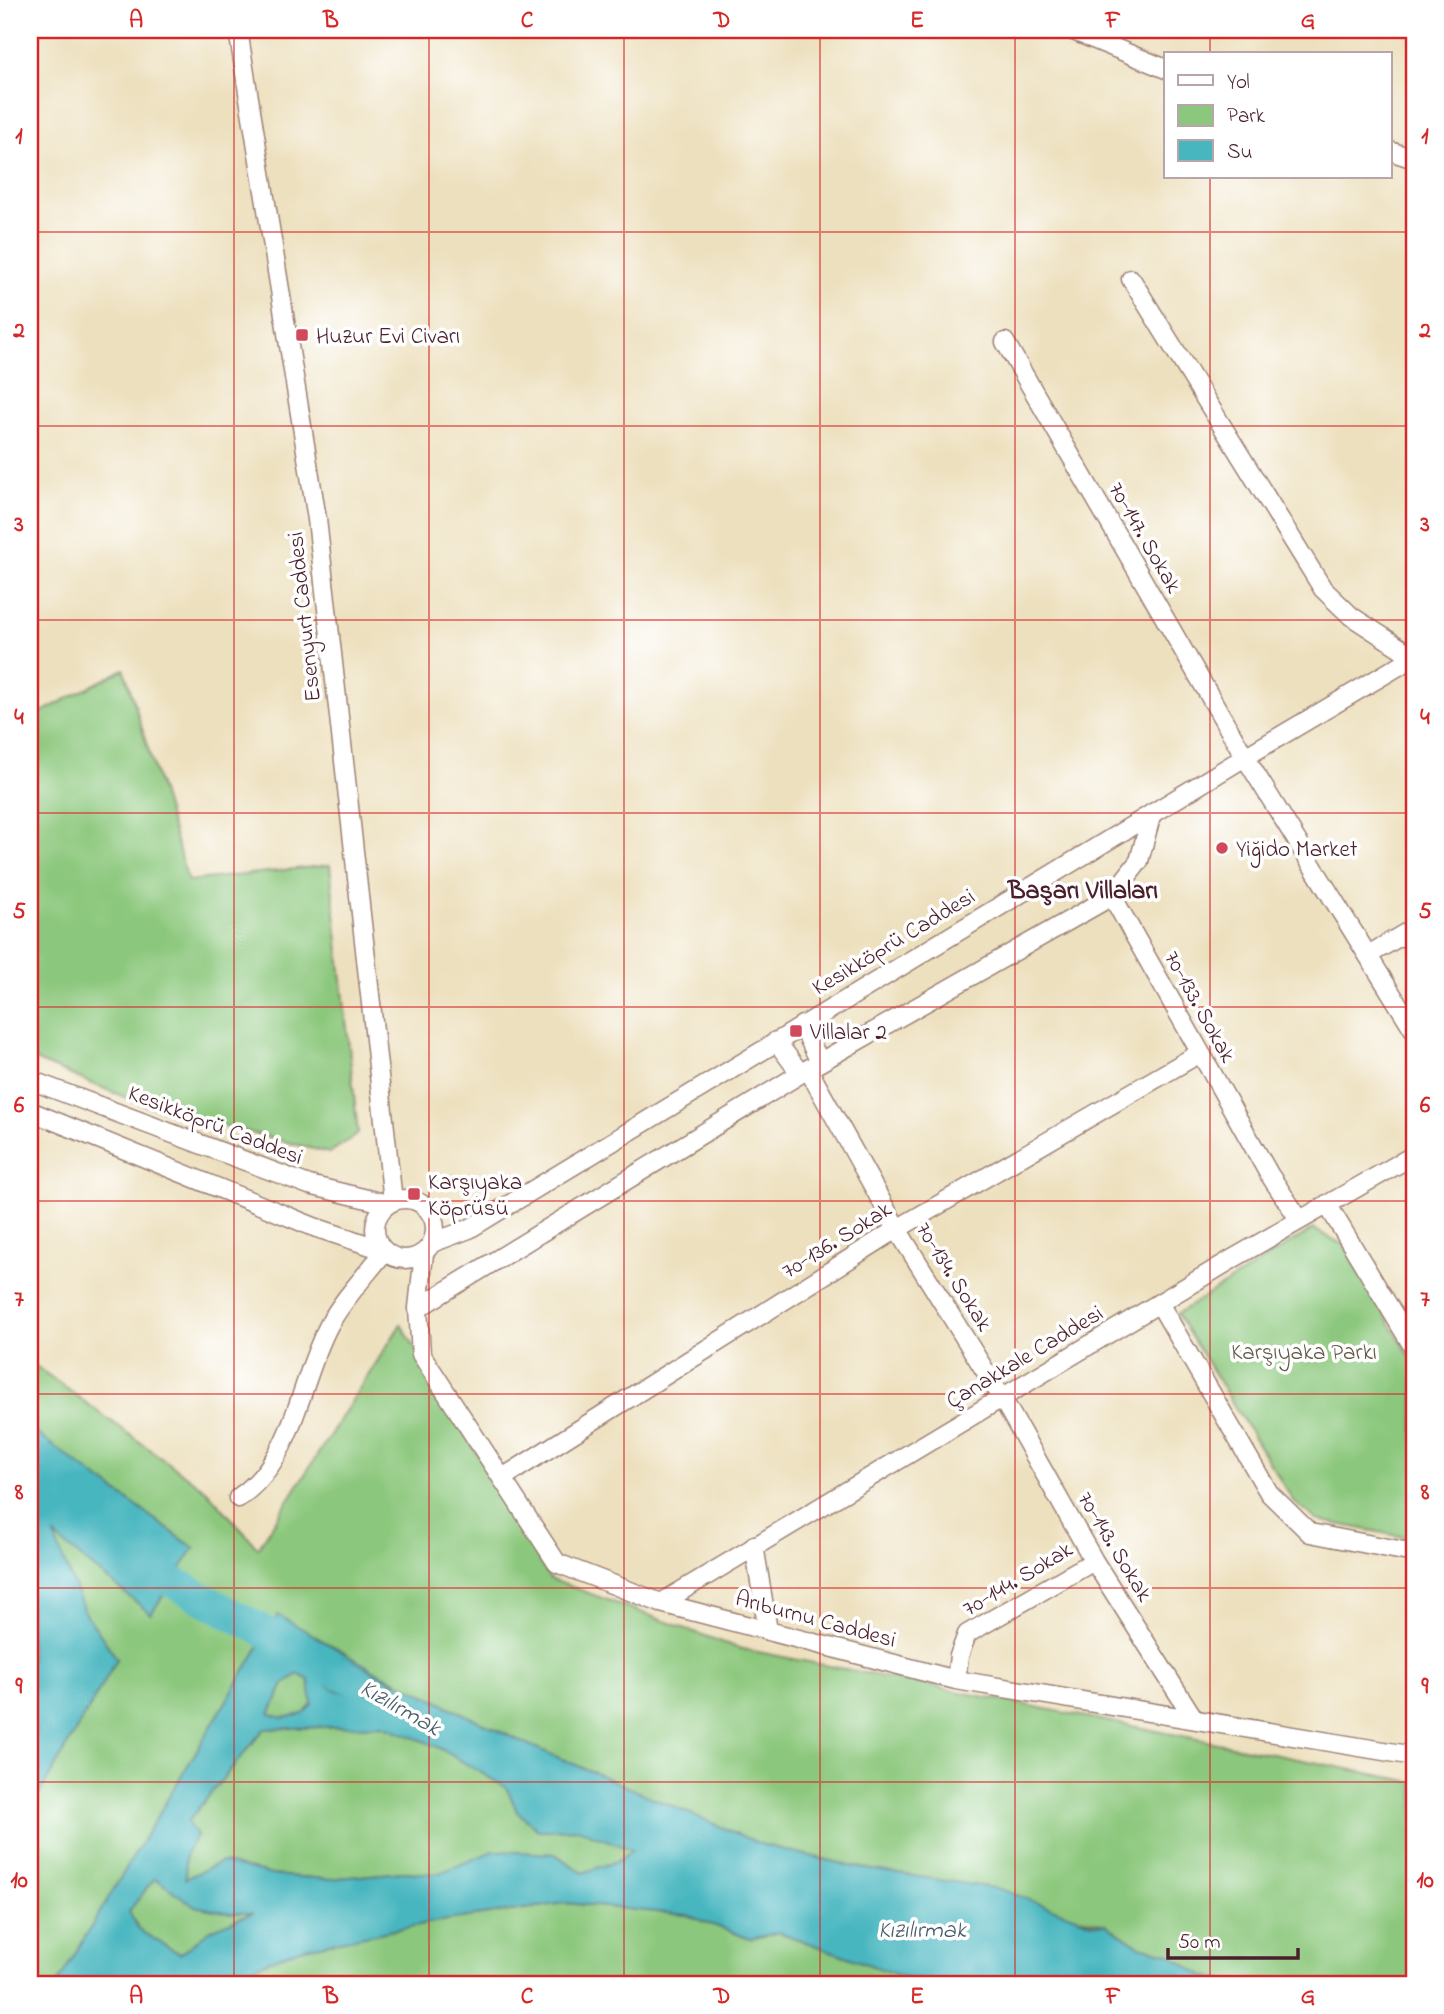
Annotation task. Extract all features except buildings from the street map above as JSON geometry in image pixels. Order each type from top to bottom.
[{"type":"street","name":"Esenyurt Caddesi","points":[[238,30],[317,519],[391,1203]]},
{"type":"street","points":[[1071,30],[1164,68]]},
{"type":"street","points":[[1392,152],[1414,159]]},
{"type":"street","points":[[1131,279],[1323,589],[1352,616],[1414,657]]},
{"type":"street","name":"70-147. Sokak","points":[[1005,342],[1245,757],[1370,954],[1414,1030]]},
{"type":"street","name":"Kesikköprü Caddesi","points":[[428,1248],[468,1228],[1414,657]]},
{"type":"street","points":[[418,1308],[809,1068],[1112,896],[1139,861],[1152,813]]},
{"type":"street","name":"70-133. Sokak","points":[[1112,896],[1200,1053],[1299,1219]]},
{"type":"street","points":[[1370,954],[1414,928]]},
{"type":"street","points":[[802,1025],[809,1068]]},
{"type":"street","points":[[776,1041],[809,1068]]},
{"type":"street","name":"70-136. Sokak","points":[[504,1477],[897,1229],[1200,1053]]},
{"type":"street","name":"70-134. Sokak","points":[[809,1068],[897,1229],[1002,1398]]},
{"type":"street","name":"Kesikköprü Caddesi","points":[[30,1080],[309,1185],[391,1203]]},
{"type":"street","points":[[30,1111],[314,1227],[401,1259],[428,1248],[435,1226],[424,1206],[406,1199],[391,1203],[379,1213],[374,1228],[376,1239],[383,1251]]},
{"type":"street","name":"Çanakkale Caddesi","points":[[661,1603],[1299,1219],[1414,1154]]},
{"type":"street","points":[[1327,1204],[1414,1348]]},
{"type":"street","name":"Arıburnu Caddesi","points":[[428,1248],[418,1308],[421,1354],[504,1477],[557,1563],[661,1603],[956,1680],[1193,1717],[1414,1756]]},
{"type":"street","points":[[238,1498],[263,1476],[290,1433],[312,1360],[331,1322],[383,1251]]},
{"type":"street","points":[[1159,1303],[1269,1493],[1293,1517],[1310,1533],[1414,1553]]},
{"type":"street","name":"70-143. Sokak","points":[[1002,1398],[1094,1561],[1193,1717]]},
{"type":"street","points":[[754,1545],[768,1631]]},
{"type":"street","name":"70-144. Sokak","points":[[956,1680],[959,1656],[967,1634],[1094,1561]]},
{"type":"green space","points":[[124,669],[188,881],[330,865],[358,1134],[329,1153],[144,1105],[30,1058],[30,718]]},
{"type":"green space","name":"Karşıyaka Parkı","points":[[1313,1229],[1344,1245],[1414,1364],[1414,1539],[1317,1520],[1294,1502],[1177,1314]]},
{"type":"green space","points":[[401,1324],[550,1579],[738,1648],[1414,1782],[1414,1984],[1233,1984],[1200,1974],[1168,1953],[1139,1946],[1106,1924],[763,1845],[522,1742],[379,1673],[278,1615],[57,1984],[30,1984],[30,1810],[117,1659],[84,1611],[53,1535],[194,1548],[30,1429],[30,1362],[207,1491],[258,1548]]},
{"type":"green space","points":[[325,1647],[396,1683],[390,1689],[406,1692],[401,1714],[333,1689],[311,1666]]},
{"type":"green space","points":[[298,1674],[309,1680],[312,1703],[304,1714],[282,1718],[270,1714],[284,1684]]},
{"type":"green space","points":[[382,1725],[434,1745],[507,1788],[517,1811],[538,1830],[579,1829],[632,1850],[621,1860],[583,1873],[555,1854],[494,1851],[437,1874],[403,1872],[328,1879],[272,1875],[221,1862],[185,1879],[186,1854],[196,1835],[186,1823],[264,1729]]},
{"type":"green space","points":[[155,1878],[180,1896],[201,1906],[223,1911],[255,1912],[210,1930],[180,1955],[139,1930],[129,1911]]},
{"type":"green space","points":[[566,1903],[687,1915],[750,1939],[778,1932],[909,1979],[946,1984],[207,1984],[300,1949],[433,1922]]},
{"type":"water","points":[[30,1429],[194,1548],[151,1614],[54,1536],[84,1611],[117,1659],[30,1810]]},
{"type":"water","name":"Kızılırmak","points":[[278,1615],[379,1673],[522,1742],[763,1845],[860,1868],[1000,1889],[1092,1923],[1106,1924],[1139,1946],[1168,1953],[1200,1974],[1233,1984],[1201,1980],[1190,1984],[946,1984],[909,1979],[779,1932],[750,1939],[687,1915],[566,1903],[433,1922],[300,1949],[207,1984],[57,1984]],"holes":[[[324,1648],[396,1683],[390,1689],[406,1692],[401,1713],[333,1689],[311,1666]],[[298,1674],[309,1680],[312,1704],[304,1714],[282,1718],[270,1714],[284,1684]],[[382,1725],[434,1745],[507,1788],[517,1811],[538,1830],[579,1829],[632,1850],[620,1860],[583,1873],[555,1854],[494,1851],[437,1874],[403,1872],[328,1879],[272,1875],[221,1862],[185,1879],[186,1854],[196,1835],[187,1822],[264,1729]],[[155,1878],[194,1906],[230,1913],[253,1913],[210,1930],[180,1954],[139,1930],[129,1911]]]},
{"type":"waterway","name":"Kızılırmak","points":[[134,1561],[407,1709],[438,1729]]},
{"type":"place","name":"Huzur Evi Civarı","points":[[302,335]]},
{"type":"place","name":"Yiğido Market","points":[[1222,848]]},
{"type":"place","name":"Villalar 2","points":[[796,1031]]},
{"type":"place","name":"Karşıyaka Köprüsü","points":[[414,1194]]},
{"type":"district","name":"Başarı Villaları","points":[[1083,889]]}]
